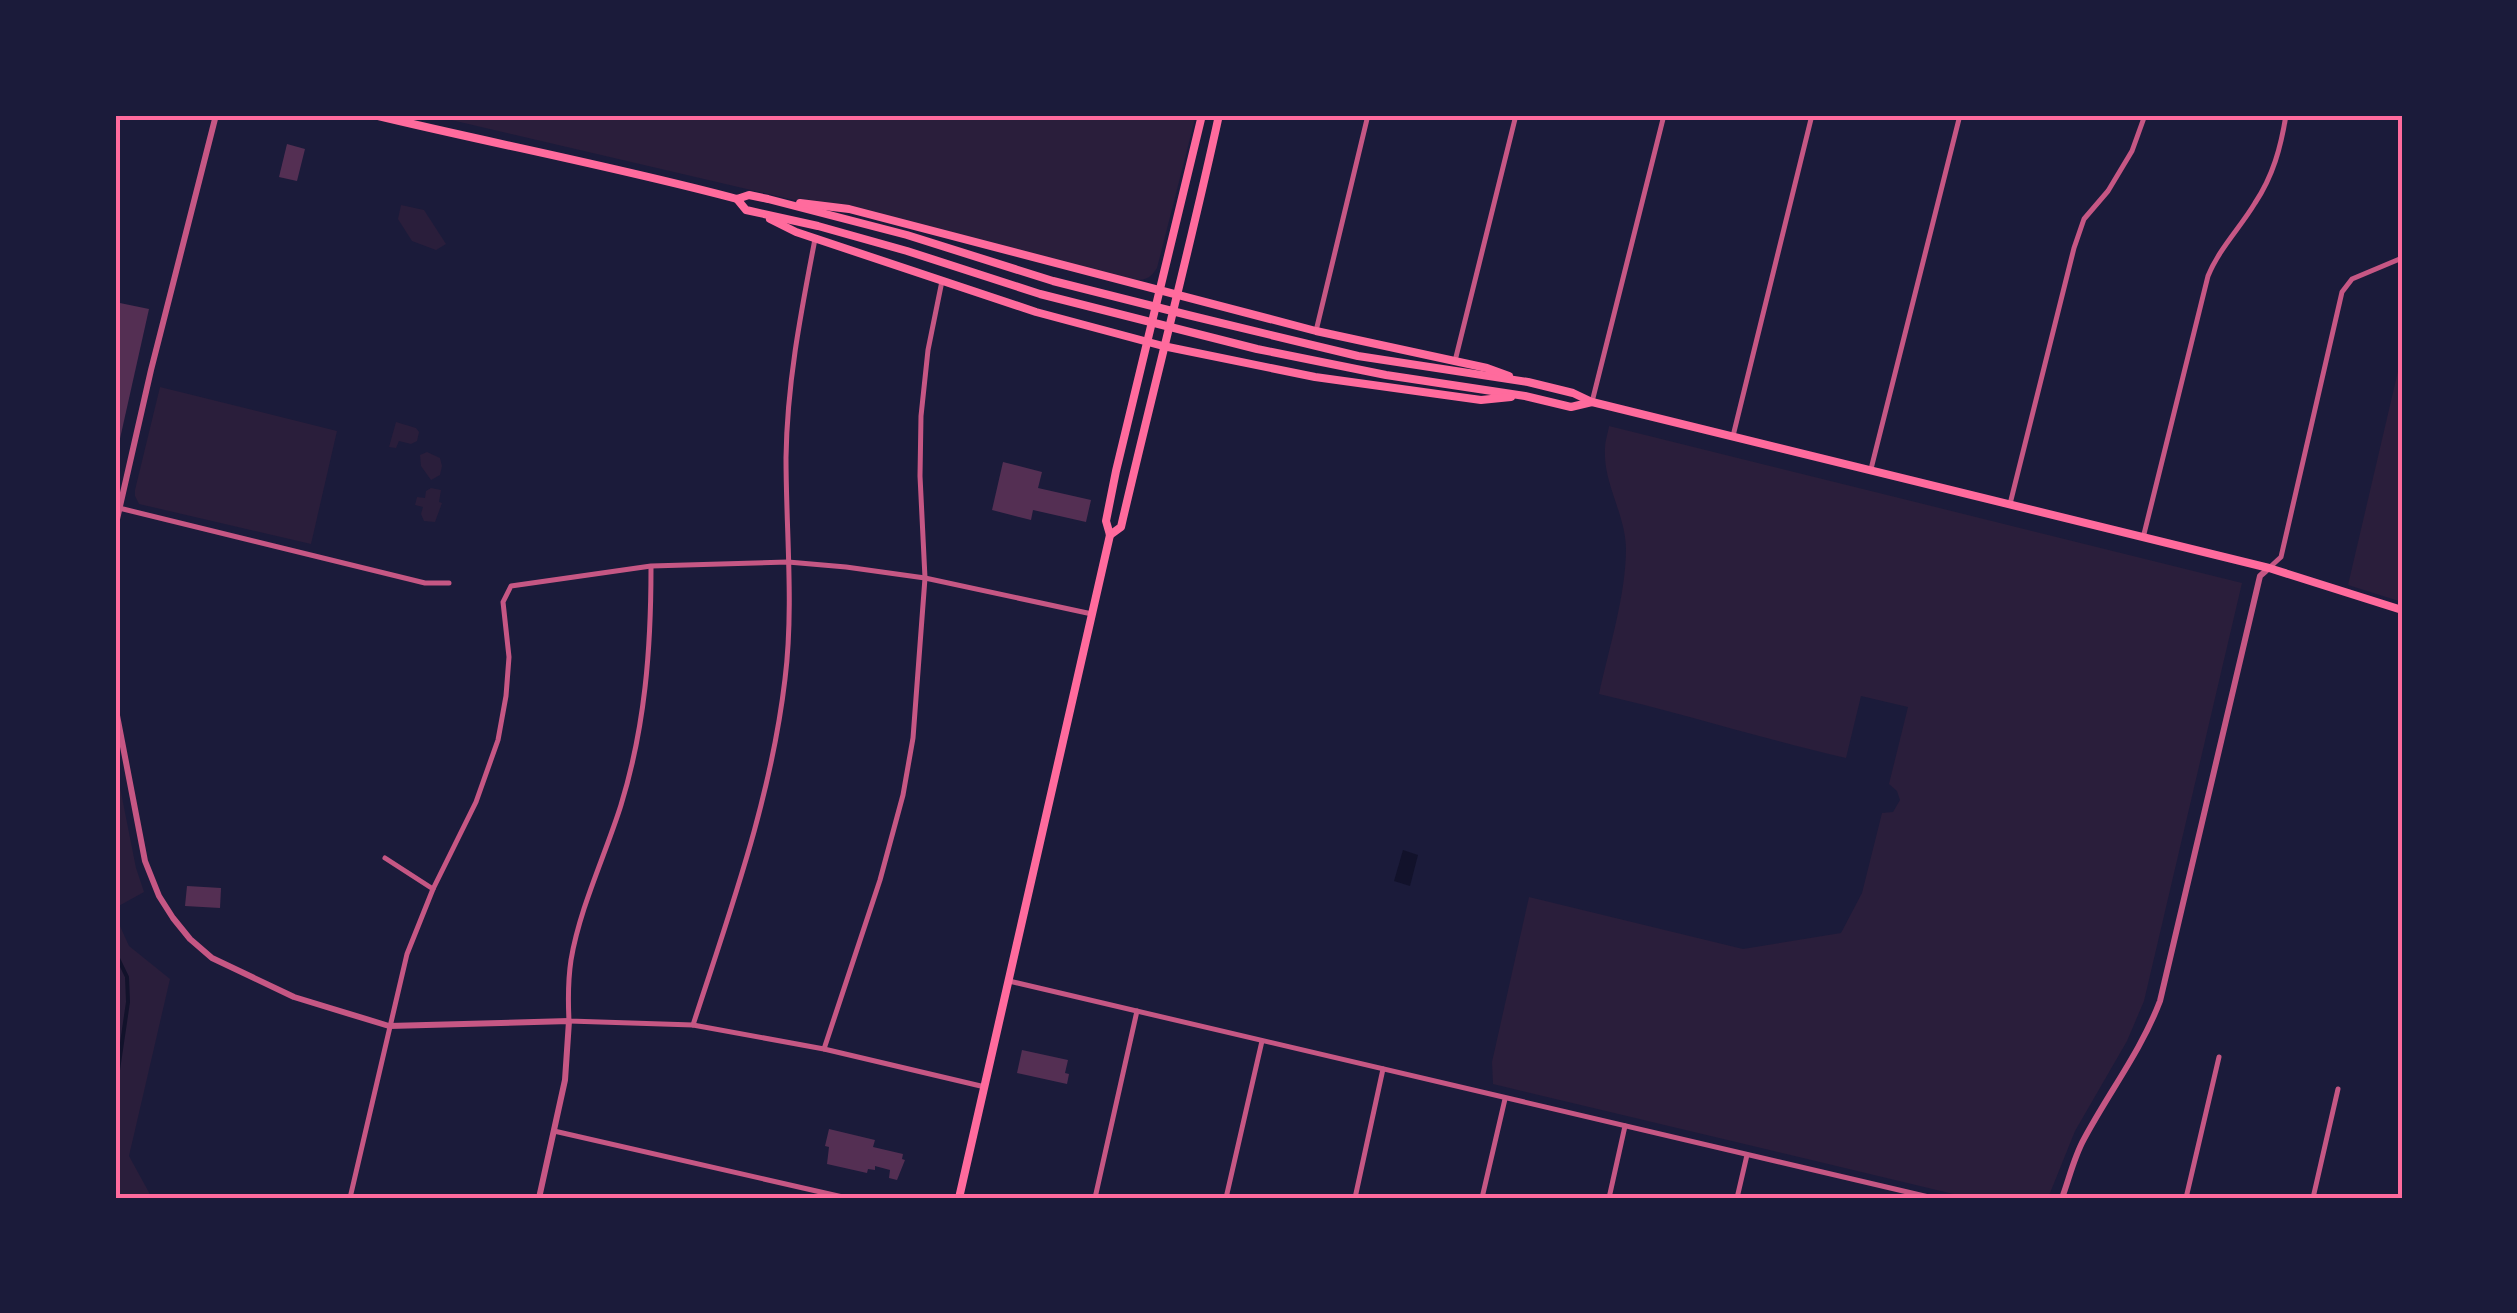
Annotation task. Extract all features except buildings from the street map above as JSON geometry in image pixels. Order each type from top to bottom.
[{"type":"main road","points":[[374,115],[626,170],[737,199],[749,195],[849,210],[1159,294],[1487,368],[1528,382]]},
{"type":"main road","points":[[959,1198],[1110,535],[1106,521],[1113,486],[1202,115]]},
{"type":"main road","points":[[1110,535],[1121,527],[1219,115]]},
{"type":"main road","points":[[1198,130],[1215,134]]},
{"type":"main road","points":[[768,198],[1053,281],[1358,356],[1528,382],[1592,402],[2270,568],[2402,610]]},
{"type":"main road","points":[[737,199],[746,210],[907,251],[1040,294],[1258,349],[1571,406],[1592,402]]},
{"type":"main road","points":[[757,212],[796,232],[1036,312],[1315,378],[1481,400],[1525,396]]},
{"type":"main road","points":[[1113,486],[1130,491]]},
{"type":"street","points":[[115,528],[216,115]]},
{"type":"street","points":[[1316,331],[1368,115]]},
{"type":"street","points":[[1456,361],[1516,115]]},
{"type":"street","points":[[1592,402],[1664,115]]},
{"type":"street","points":[[1732,436],[1812,115]]},
{"type":"street","points":[[1871,470],[1960,115]]},
{"type":"street","points":[[2010,504],[2074,248],[2084,220],[2132,152],[2145,115]]},
{"type":"street","points":[[2144,538],[2208,276],[2269,179],[2278,159],[2286,115]]},
{"type":"street","points":[[693,1025],[742,878],[769,781],[786,676],[786,455],[790,382],[815,238]]},
{"type":"street","points":[[2062,1198],[2082,1142],[2132,1060],[2160,1001],[2260,576],[2281,557],[2342,292],[2352,279],[2402,258]]},
{"type":"street","points":[[824,1049],[880,880],[903,795],[913,738],[925,578],[921,416],[928,350],[942,281]]},
{"type":"street","points":[[117,508],[425,582],[449,583]]},
{"type":"street","points":[[350,1198],[407,954],[476,802],[498,740],[509,657],[503,610],[505,595],[512,586],[651,566],[788,562],[925,578],[1092,614]]},
{"type":"street","points":[[538,1198],[565,1080],[568,989],[576,939],[622,803],[638,736],[649,668],[651,566]]},
{"type":"street","points":[[115,705],[145,861],[159,896],[190,939],[212,958],[294,997],[389,1026],[569,1022],[693,1025],[824,1049],[984,1087]]},
{"type":"street","points":[[385,858],[433,890]]},
{"type":"street","points":[[1009,981],[1932,1198]]},
{"type":"street","points":[[1096,1198],[1137,1011]]},
{"type":"street","points":[[1226,1198],[1262,1041]]},
{"type":"street","points":[[2186,1198],[2219,1056]]},
{"type":"street","points":[[1355,1198],[1383,1068]]},
{"type":"street","points":[[2314,1198],[2338,1089]]},
{"type":"street","points":[[1482,1198],[1505,1099]]},
{"type":"street","points":[[1609,1198],[1625,1126]]},
{"type":"street","points":[[554,1131],[848,1198]]},
{"type":"street","points":[[1737,1198],[1746,1155]]},
{"type":"shaded area","points":[[430,115],[1196,115],[1157,268],[1148,277],[1136,280]]},
{"type":"shaded area","points":[[401,205],[424,210],[446,244],[436,250],[412,241],[398,219]]},
{"type":"shaded area","points":[[2402,354],[2402,602],[2348,585]]},
{"type":"shaded area","points":[[160,387],[337,431],[311,544],[139,504],[135,490]]},
{"type":"shaded area","points":[[396,422],[416,428],[417,441],[399,441],[396,448],[389,447]]},
{"type":"shaded area","points":[[1609,426],[2242,583],[2144,1001],[2127,1041],[2075,1131],[2048,1198],[1970,1198],[1493,1084],[1492,1062],[1529,897],[1743,949],[1841,933],[1862,893],[1882,813],[1893,812],[1900,800],[1889,784],[1908,707],[1861,696],[1846,758],[1599,694],[1620,603],[1626,548],[1605,462]]},
{"type":"shaded area","points":[[427,452],[440,458],[442,466],[440,475],[431,480],[421,466],[420,455]]},
{"type":"shaded area","points":[[431,488],[441,490],[442,503],[435,522],[424,521],[423,507],[415,505],[417,497],[425,498]]},
{"type":"shaded area","points":[[115,762],[144,892],[115,908]]},
{"type":"shaded area","points":[[1403,850],[1418,855],[1410,886],[1394,881]]},
{"type":"shaded area","points":[[115,915],[129,946],[170,979],[129,1156],[152,1198],[115,1198]]},
{"type":"waterway","points":[[115,952],[127,977],[128,1002],[115,1076]]}]
